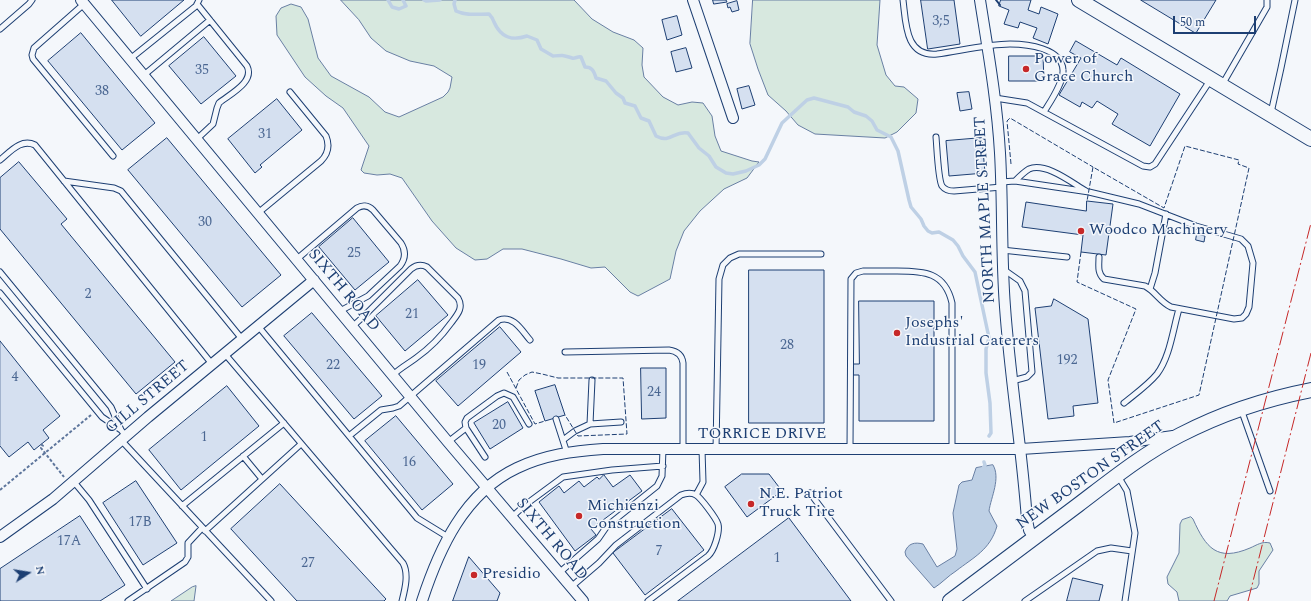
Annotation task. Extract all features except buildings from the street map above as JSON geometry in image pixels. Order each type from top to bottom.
[{"type":"main road","points":[[1079,0],[1311,139]]},
{"type":"main road","name":"NEW BOSTON STREET","points":[[950,601],[1118,475],[1178,436],[1202,423],[1241,408],[1262,401],[1311,390]]},
{"type":"street","points":[[693,0],[733,118]]},
{"type":"street","name":"NORTH MAPLE STREET","points":[[980,0],[995,98],[1002,185],[1002,269],[1012,380],[1021,450],[1028,525],[1034,538]]},
{"type":"street","name":"SIXTH ROAD","points":[[83,2],[448,442],[583,601]]},
{"type":"street","name":"GILL STREET","points":[[0,537],[40,510],[72,484],[123,435],[225,354],[314,280]]},
{"type":"street","name":"TORRICE DRIVE","points":[[422,601],[436,562],[448,537],[466,509],[487,487],[500,477],[516,468],[535,461],[567,453],[603,449],[1021,450],[1116,443],[1178,436]]},
{"type":"lane","points":[[0,29],[32,0]]},
{"type":"lane","points":[[903,0],[909,38],[914,47],[927,54],[937,54],[1009,44],[1044,49],[1058,57],[1063,66],[1062,77],[1044,112]]},
{"type":"lane","points":[[995,98],[1025,102],[1143,166],[1150,167],[1155,164],[1216,82],[1267,7],[1268,0]]},
{"type":"lane","points":[[1270,115],[1295,0]]},
{"type":"lane","points":[[83,2],[34,48],[32,55],[113,156]]},
{"type":"lane","points":[[130,59],[198,2],[210,20],[247,66],[249,74],[245,82],[220,103],[217,108],[213,124],[197,139]]},
{"type":"lane","points":[[144,75],[210,20]]},
{"type":"lane","points":[[258,213],[321,162],[327,152],[328,144],[324,133],[290,92]]},
{"type":"lane","points":[[936,137],[940,182],[944,188],[949,190],[954,191],[1002,185],[1015,181],[1030,169],[1042,168],[1049,169],[1089,192]]},
{"type":"lane","points":[[0,160],[20,144],[25,142],[37,147],[212,364]]},
{"type":"lane","points":[[64,181],[114,188],[121,191],[242,339]]},
{"type":"lane","points":[[1015,181],[1089,192],[1139,204],[1196,226],[1241,239],[1248,246],[1253,263],[1249,307],[1246,314],[1242,318],[1231,319],[1166,305],[1150,289],[1142,285],[1104,279],[1099,273],[1099,257]]},
{"type":"lane","points":[[296,259],[357,208],[365,206],[373,210],[401,243],[404,248],[404,258],[400,266],[371,293],[340,311]]},
{"type":"lane","points":[[1150,289],[1155,273],[1166,214]]},
{"type":"lane","points":[[1002,250],[1067,257]]},
{"type":"lane","points":[[716,450],[719,279],[721,269],[726,261],[739,254],[821,254]]},
{"type":"lane","points":[[352,326],[363,317],[410,269],[417,265],[427,267],[458,298],[461,305],[460,312],[440,338],[393,375]]},
{"type":"lane","points":[[1002,269],[1020,281],[1025,291],[1032,372],[1027,377],[1012,380]]},
{"type":"lane","points":[[850,450],[851,278],[855,274],[863,271],[920,271],[934,276],[942,281],[951,298],[952,450]]},
{"type":"lane","points":[[0,272],[111,407],[123,435]]},
{"type":"lane","points":[[0,293],[97,411],[123,435],[182,506],[271,601]]},
{"type":"lane","points":[[1124,403],[1153,378],[1161,367],[1167,354],[1179,309]]},
{"type":"lane","points":[[349,436],[381,410],[397,407],[499,320],[507,319],[514,322],[530,340]]},
{"type":"lane","points":[[258,326],[417,518],[448,537]]},
{"type":"lane","points":[[565,352],[669,350],[679,354],[683,363],[683,449]]},
{"type":"lane","points":[[225,354],[403,563],[406,568],[406,575],[402,601]]},
{"type":"lane","points":[[590,424],[592,380]]},
{"type":"lane","points":[[485,457],[466,428],[465,424],[467,418],[497,396],[504,393],[513,397],[529,424]]},
{"type":"lane","points":[[1241,408],[1270,491]]},
{"type":"lane","points":[[556,419],[567,453]]},
{"type":"lane","points":[[563,440],[575,431],[590,424],[621,422]]},
{"type":"lane","points":[[182,506],[284,423]]},
{"type":"lane","points":[[448,442],[466,428]]},
{"type":"lane","points":[[128,601],[185,562],[188,557],[188,543],[301,444]]},
{"type":"lane","points":[[559,572],[598,539],[608,525],[657,486],[661,479],[663,449]]},
{"type":"lane","points":[[696,495],[702,482],[702,449]]},
{"type":"lane","points":[[243,456],[262,479]]},
{"type":"lane","points":[[512,517],[525,505],[562,477],[612,470],[663,466]]},
{"type":"lane","points":[[1118,475],[1127,491],[1135,533],[1125,601]]},
{"type":"lane","points":[[72,484],[89,500],[147,589]]},
{"type":"lane","points":[[571,587],[599,563],[616,545],[681,495],[688,493],[696,495],[719,526],[712,551],[710,555],[648,601]]},
{"type":"lane","points":[[810,493],[891,601]]},
{"type":"lane","points":[[1025,601],[1097,551],[1111,548],[1132,551]]},
{"type":"path","points":[[0,490],[97,411]]},
{"type":"path","points":[[41,444],[43,446],[41,448],[72,484]]},
{"type":"shaded area","points":[[341,0],[574,0],[592,19],[613,32],[634,40],[643,48],[642,65],[644,77],[663,97],[678,105],[692,102],[703,103],[712,116],[715,136],[721,151],[759,162],[747,178],[724,189],[700,211],[684,231],[676,251],[670,279],[638,296],[630,292],[605,267],[591,268],[522,249],[503,249],[487,259],[475,260],[456,248],[432,221],[402,178],[390,174],[377,175],[364,173],[361,170],[369,146],[343,108],[326,96],[305,77],[277,35],[276,16],[281,8],[291,4],[301,7],[308,19],[318,58],[331,76],[369,97],[385,112],[399,117],[443,97],[448,92],[452,77],[434,66],[410,61],[386,51],[371,38],[359,20]]},
{"type":"shaded area","points":[[753,0],[880,0],[877,45],[886,75],[895,86],[904,87],[918,99],[916,113],[897,132],[885,138],[815,134],[798,125],[786,111],[768,95],[758,69],[750,44]]},
{"type":"shaded area","points":[[1191,517],[1208,545],[1221,553],[1239,552],[1262,543],[1270,543],[1273,550],[1259,571],[1259,584],[1257,588],[1230,596],[1227,601],[1179,601],[1177,592],[1168,584],[1167,577],[1179,553],[1180,524],[1182,520]]},
{"type":"shaded area","points":[[196,586],[194,601],[171,601],[192,587]]},
{"type":"water","points":[[993,465],[996,482],[989,511],[997,526],[994,534],[981,552],[934,588],[906,556],[906,549],[912,544],[923,544],[937,567],[955,556],[957,549],[953,513],[959,485],[962,482],[972,480],[976,468]]},
{"type":"waterway","points":[[388,0],[392,7],[399,9],[406,6],[403,0]]},
{"type":"waterway","points":[[424,0],[440,0]]},
{"type":"waterway","points":[[455,0],[454,4],[456,11],[468,14],[489,14],[500,32],[508,37],[516,38],[527,36],[537,40],[541,49],[553,56],[573,58],[581,57],[585,67],[592,70],[596,78],[606,81],[616,93],[623,98],[625,103],[635,106],[641,118],[649,121],[656,136],[661,138],[669,138],[679,133],[688,133],[699,148],[709,156],[716,167],[726,173],[733,174],[746,171],[759,165],[765,159],[782,123],[807,100],[814,98],[848,107],[854,112],[866,116],[872,121],[877,130],[891,137],[898,151],[911,207],[921,219],[924,226],[932,233],[939,232],[953,240],[975,272],[989,338],[986,349],[986,373],[990,403],[991,433],[989,436]]},
{"type":"waterway","points":[[982,470],[985,465],[984,462]]},
{"type":"fence","points":[[1011,164],[1007,121],[1010,118],[1093,167]]},
{"type":"fence","points":[[1081,252],[1077,282],[1136,309],[1108,380],[1114,423],[1199,395],[1249,168],[1238,164],[1239,160],[1185,146],[1164,208],[1093,167],[1087,201]]},
{"type":"fence","points":[[507,372],[535,424],[545,421]]},
{"type":"fence","points":[[516,388],[519,380],[532,372],[558,378],[623,378],[627,434],[578,436],[565,415]]},
{"type":"wall","points":[[996,0],[1000,5]]},
{"type":"power","points":[[1214,601],[1311,223]]},
{"type":"power","points":[[1248,601],[1311,353]]},
{"type":"place","name":"Power of Grace Church","points":[[1026,69]]},
{"type":"place","name":"Woodco Machinery","points":[[1081,231]]},
{"type":"place","name":"Josephs' Industrial Caterers","points":[[897,333]]},
{"type":"place","name":"N.E. Patriot Truck Tire","points":[[751,504]]},
{"type":"place","name":"Michienzi Construction","points":[[579,516]]},
{"type":"place","name":"Presidio","points":[[474,575]]}]
